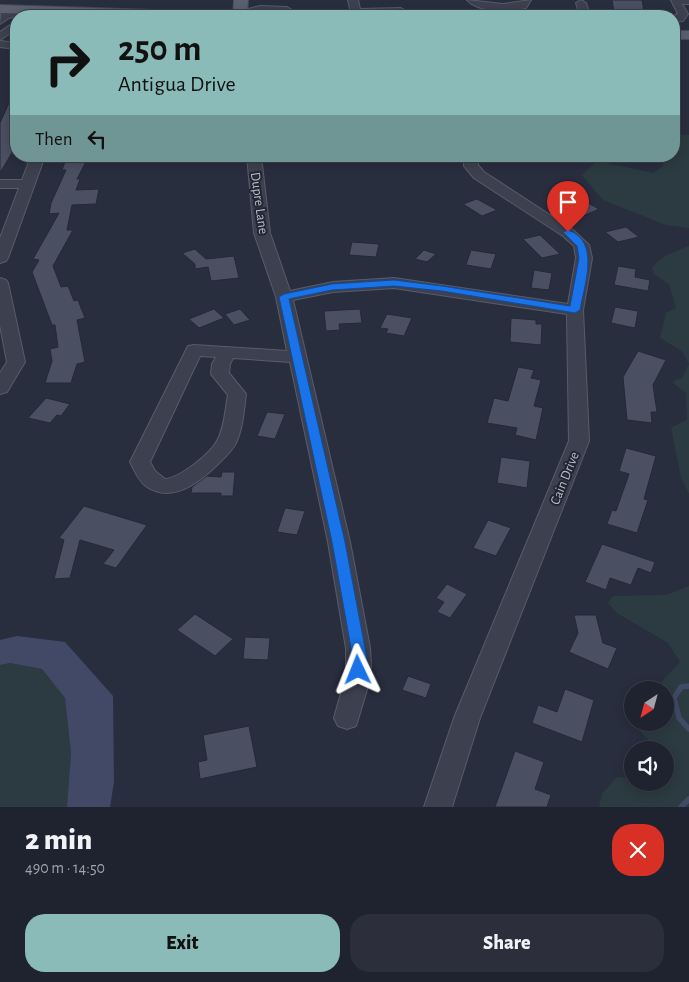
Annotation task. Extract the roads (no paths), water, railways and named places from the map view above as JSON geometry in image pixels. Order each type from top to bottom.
[{"type":"street","points":[[472,0],[484,5],[514,7],[522,6],[526,0]]},
{"type":"street","points":[[680,18],[683,14],[675,0],[689,1]]},
{"type":"street","points":[[581,4],[583,10]]},
{"type":"street","points":[[243,9],[290,6],[286,10]]},
{"type":"street","points":[[0,258],[36,162]]},
{"type":"street","name":"Dupre Lane","points":[[255,162],[262,233],[284,297],[338,542],[360,659],[347,718]]},
{"type":"street","name":"Cain Drive","points":[[438,807],[467,718],[579,442],[575,310],[584,258],[581,245],[568,232],[478,175],[471,166],[471,162]]},
{"type":"street","points":[[0,184],[27,184]]},
{"type":"street","points":[[0,283],[16,362],[2,383]]},
{"type":"street","points":[[284,297],[332,287],[394,283],[442,288],[575,310]]},
{"type":"street","points":[[228,352],[221,364],[220,374],[237,394],[227,442],[195,474],[177,486],[167,487],[156,483],[144,472],[140,462],[194,350],[297,356]]},
{"type":"water","points":[[17,636],[65,642],[113,696],[114,782],[110,807],[67,807],[71,753],[65,698],[42,669],[10,663],[0,665],[0,640]]},
{"type":"waterway","points":[[689,686],[681,687],[674,698],[679,718],[689,729]]},
{"type":"waterway","points":[[681,807],[689,799]]}]
